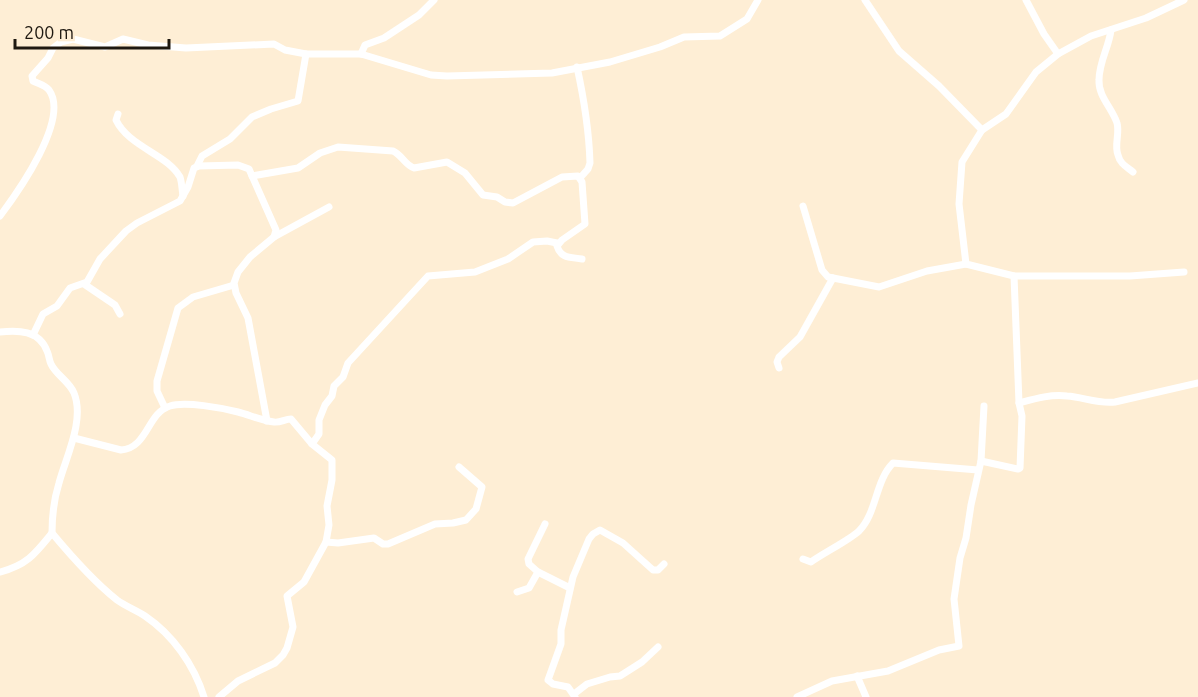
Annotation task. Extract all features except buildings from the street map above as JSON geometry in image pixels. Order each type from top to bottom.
[{"type":"street","points":[[361,54],[365,45],[384,38],[419,15],[434,0]]},
{"type":"street","points":[[0,216],[36,160],[50,132],[54,112],[52,96],[47,87],[33,81],[32,76],[48,58],[53,48],[61,42],[73,39],[105,47],[123,39],[148,45],[186,48],[274,44],[285,50],[306,54],[361,54],[431,75],[552,73],[610,62],[684,38],[720,36],[747,19],[758,0]]},
{"type":"street","points":[[865,0],[899,51],[939,86],[982,130]]},
{"type":"street","points":[[1026,0],[1044,34],[1058,54]]},
{"type":"street","points":[[966,264],[959,204],[962,162],[982,130],[1006,114],[1026,83],[1058,54],[1091,36],[1166,10],[1184,0]]},
{"type":"street","points":[[1111,30],[1110,43],[1101,62],[1099,82],[1116,121],[1118,157],[1133,172]]},
{"type":"street","points":[[33,335],[43,314],[57,306],[70,288],[84,284],[90,279],[100,259],[126,231],[136,223],[180,201],[188,187],[192,170],[202,156],[230,138],[252,117],[298,101],[306,54]]},
{"type":"street","points":[[578,67],[587,112],[590,159],[590,166],[580,178]]},
{"type":"street","points":[[118,114],[116,120],[121,128],[139,146],[162,160],[179,176],[183,196]]},
{"type":"street","points":[[252,176],[298,168],[320,153],[338,147],[393,151],[414,168],[447,162],[465,173],[483,195],[497,197],[510,203],[519,201],[562,177],[574,175],[582,182],[585,224],[557,243],[533,242],[508,260],[475,272],[428,276],[348,363],[343,377],[334,386],[332,396],[325,405],[319,420],[319,434],[312,444]]},
{"type":"street","points":[[197,166],[238,165],[249,170],[275,227],[274,237]]},
{"type":"street","points":[[803,206],[822,270],[828,277],[879,287],[927,271],[966,264],[1014,276],[1130,276],[1184,272]]},
{"type":"street","points":[[267,421],[248,318],[234,285],[237,275],[250,257],[274,237],[329,207]]},
{"type":"street","points":[[557,243],[558,252],[565,257],[582,258]]},
{"type":"street","points":[[981,461],[1020,468],[1022,416],[1019,403],[1014,276]]},
{"type":"street","points":[[779,368],[778,357],[800,337],[833,278]]},
{"type":"street","points":[[84,284],[112,303],[120,314]]},
{"type":"street","points":[[165,408],[157,391],[158,381],[177,308],[193,297],[234,285]]},
{"type":"street","points":[[0,572],[29,561],[52,533],[58,484],[74,438],[76,409],[75,394],[54,370],[46,348],[33,335],[15,330],[1,333]]},
{"type":"street","points":[[1019,403],[1065,395],[1100,402],[1115,402],[1198,383]]},
{"type":"street","points":[[74,438],[121,450],[132,448],[147,432],[156,415],[165,408],[185,404],[236,412],[275,423],[291,419],[312,444],[333,463],[327,506],[329,525],[326,542],[304,582],[287,596],[292,627],[287,648],[275,663],[238,681],[219,697]]},
{"type":"street","points":[[797,697],[832,681],[888,671],[939,650],[959,646],[954,599],[960,558],[981,461],[984,406]]},
{"type":"street","points":[[803,559],[811,562],[859,532],[870,512],[880,484],[893,463],[978,470]]},
{"type":"street","points":[[326,542],[338,543],[374,538],[383,544],[435,524],[466,520],[476,509],[482,487],[459,466]]},
{"type":"street","points":[[545,524],[528,558],[532,568],[570,588]]},
{"type":"street","points":[[658,647],[632,670],[620,676],[587,684],[574,695],[568,687],[553,684],[548,680],[561,644],[561,630],[570,588],[584,550],[593,534],[597,531],[604,532],[623,543],[653,570],[658,570],[664,564]]},
{"type":"street","points":[[52,533],[97,583],[119,602],[145,616],[173,643],[193,669],[204,697]]},
{"type":"street","points":[[517,592],[529,588],[538,572]]},
{"type":"street","points":[[857,676],[866,697]]}]
